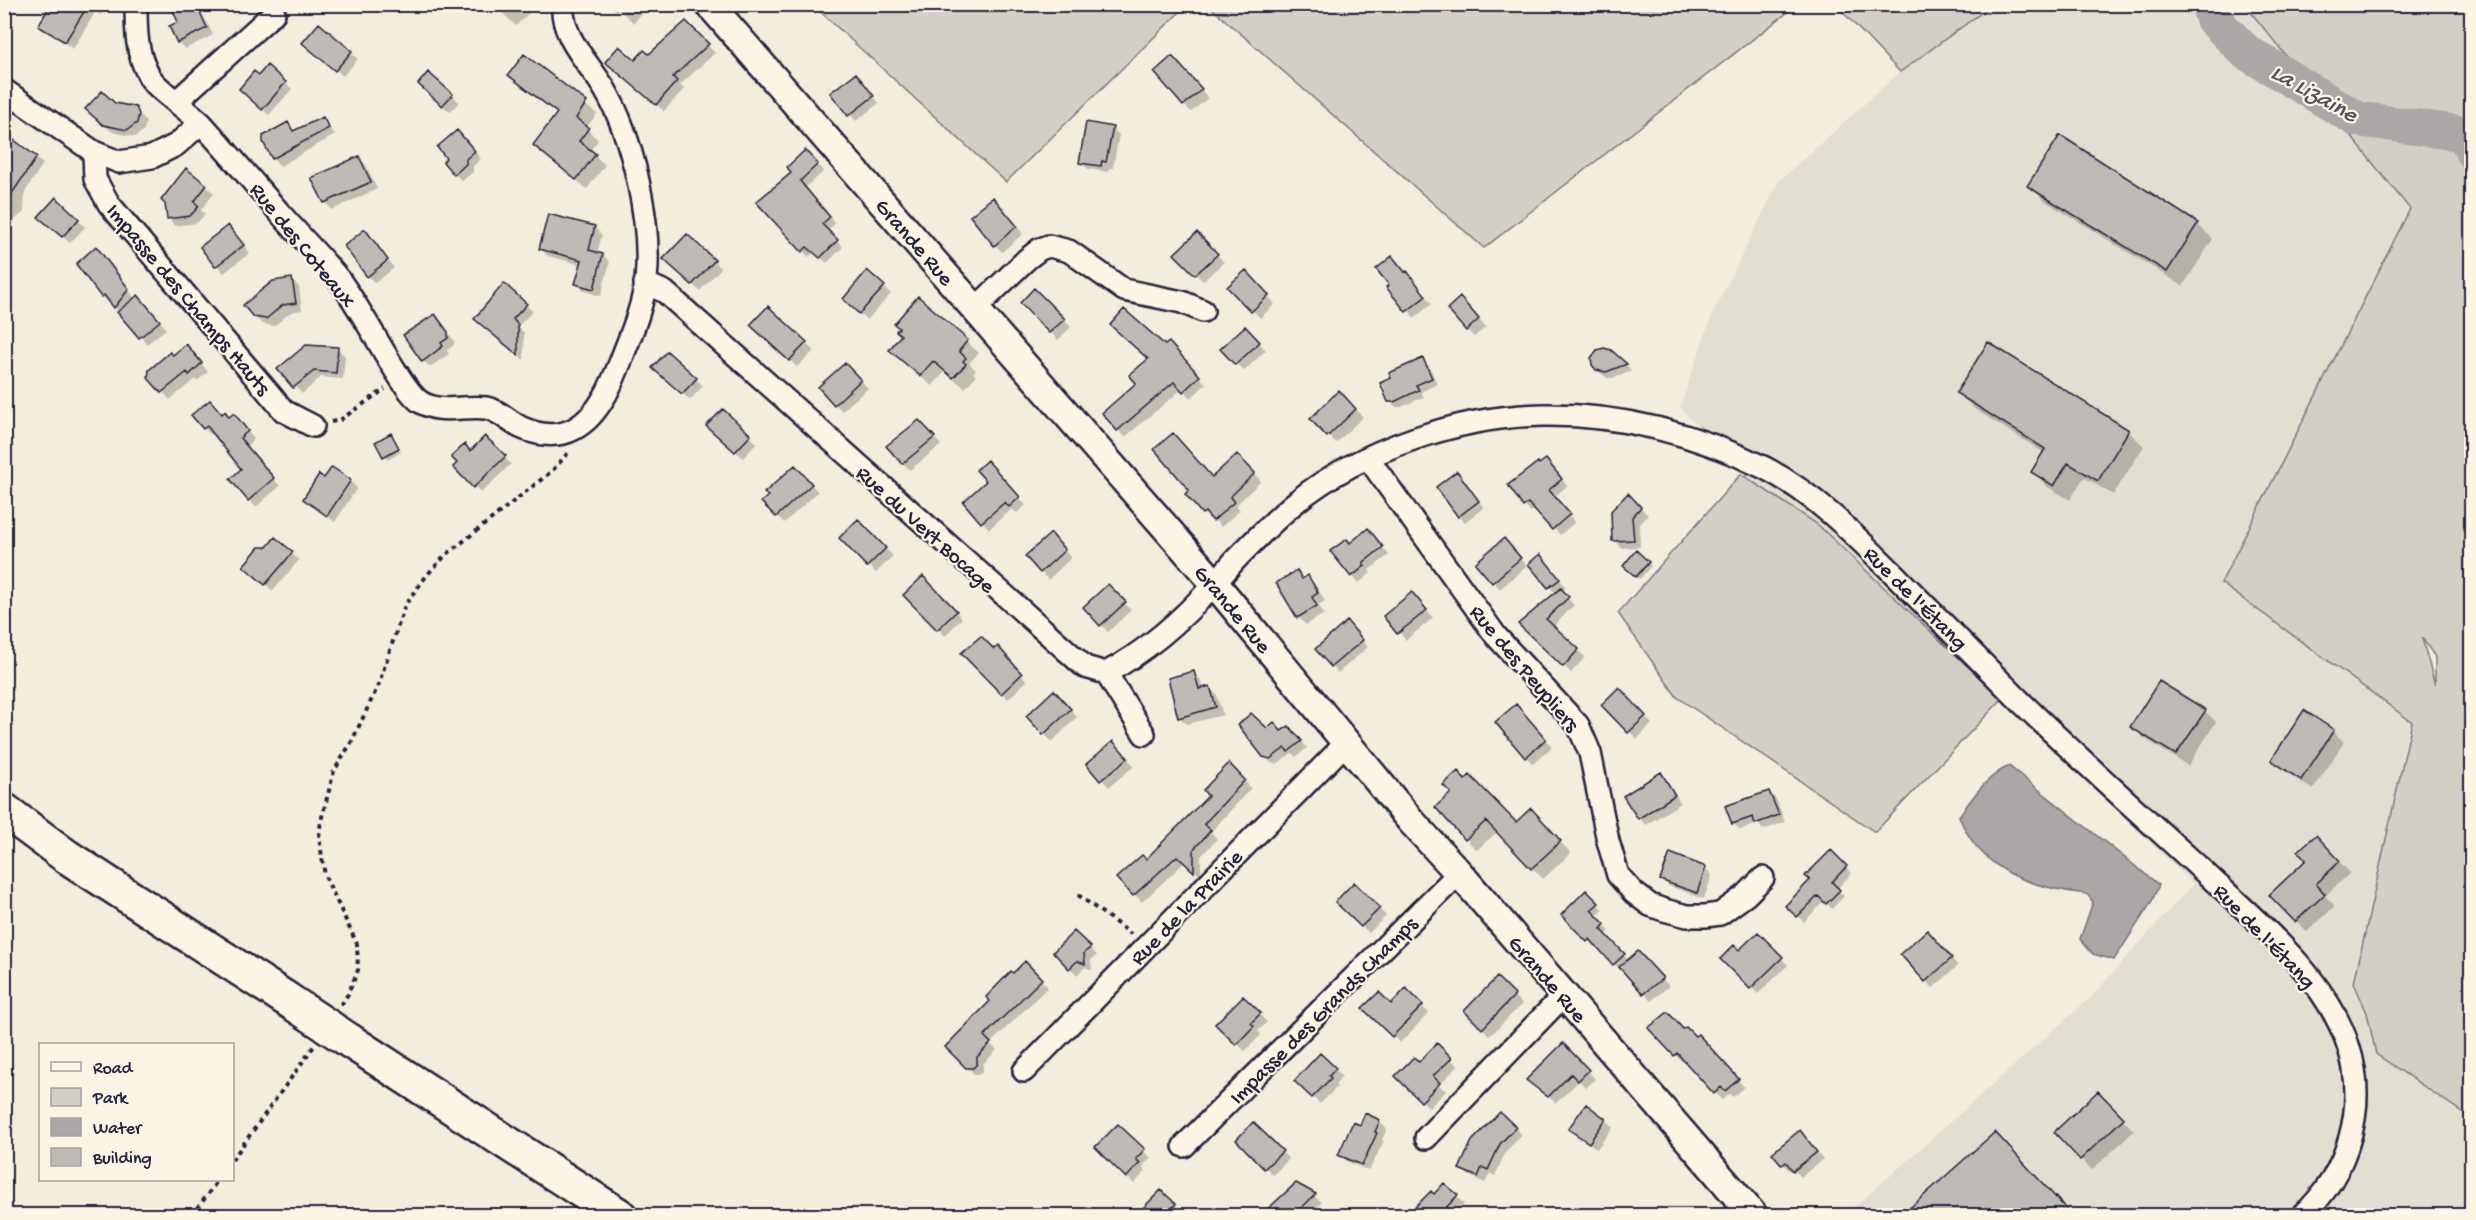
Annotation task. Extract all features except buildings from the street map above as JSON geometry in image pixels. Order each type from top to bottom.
[{"type":"main road","points":[[4,810],[66,856],[285,998],[343,1027],[620,1215]]},
{"type":"street","name":"Rue des Coteaux","points":[[136,4],[136,42],[150,78],[201,123],[338,279],[401,378],[419,400],[437,409],[486,408],[500,413],[520,426],[546,436],[572,431],[587,421]]},
{"type":"street","points":[[562,4],[561,18],[575,45],[606,91],[627,140],[638,180],[647,236],[645,283],[636,320],[619,367],[601,404],[587,421]]},
{"type":"street","name":"Grande Rue","points":[[709,4],[1215,584],[1411,821],[1459,873],[1754,1215]]},
{"type":"street","points":[[177,101],[274,13]]},
{"type":"street","points":[[4,90],[94,152],[119,162],[152,157],[176,145],[201,123]]},
{"type":"street","name":"Impasse des Champs Hauts","points":[[94,152],[95,179],[109,204],[284,411],[313,426]]},
{"type":"street","points":[[975,309],[1027,259],[1040,249],[1049,246],[1069,251],[1124,290],[1182,302],[1203,311]]},
{"type":"street","name":"Rue du Vert Bocage","points":[[645,283],[665,292],[1084,667],[1106,674]]},
{"type":"street","name":"Rue de l'Étang","points":[[1215,584],[1237,557],[1298,501],[1336,476],[1405,441],[1471,422],[1542,415],[1617,419],[1690,435],[1768,470],[1808,495],[1851,532],[2022,702],[2273,937],[2325,996],[2347,1042],[2354,1068],[2357,1101],[2352,1138],[2335,1173],[2311,1207],[2302,1215]]},
{"type":"street","name":"Rue des Peupliers","points":[[1368,459],[1496,636],[1578,725],[1590,753],[1608,841],[1618,875],[1634,893],[1650,905],[1664,910],[1687,916],[1705,916],[1720,914],[1746,895],[1763,878]]},
{"type":"street","points":[[1144,734],[1106,674],[1135,658],[1215,584]]},
{"type":"street","name":"Rue de la Prairie","points":[[1024,1071],[1347,742]]},
{"type":"street","name":"Impasse des Grands Champs","points":[[1184,1146],[1459,873]]},
{"type":"street","points":[[1426,1138],[1564,995]]},
{"type":"path","points":[[313,426],[340,420],[401,378]]},
{"type":"path","points":[[343,1027],[348,994],[358,970],[357,944],[325,876],[319,837],[334,771],[351,743],[378,686],[405,604],[446,555],[552,471],[589,429],[587,421]]},
{"type":"path","points":[[1078,895],[1146,945]]},
{"type":"path","points":[[234,1157],[317,1041]]},
{"type":"path","points":[[192,1215],[217,1181]]},
{"type":"shaded area","points":[[1992,5],[2245,5],[2410,209],[2221,583],[2412,722],[2354,983],[2367,1013],[2376,1054],[2471,1118],[2471,1215],[1846,1215],[2091,997],[2193,884],[1817,524],[1741,474],[1680,407],[1712,315],[1779,181],[1900,72]]},
{"type":"green space","points":[[813,5],[1187,5],[1006,182]]},
{"type":"green space","points":[[1208,5],[1797,5],[1484,248]]},
{"type":"green space","points":[[1836,5],[1992,5],[1900,72]]},
{"type":"green space","points":[[2245,5],[2471,5],[2471,1118],[2376,1054],[2367,1013],[2354,983],[2412,722],[2221,583],[2410,209]],"holes":[[[2422,638],[2435,657],[2435,685]]]},
{"type":"green space","points":[[1741,474],[1817,524],[2002,699],[1875,832],[1677,697],[1618,613]]},
{"type":"water","points":[[2009,766],[2159,885],[2151,903],[2114,960],[2093,954],[2080,939],[2093,902],[2087,894],[2047,887],[2011,874],[1994,864],[1968,835],[1959,816],[1987,781]]},
{"type":"waterway","name":"La Lizaine","points":[[2209,4],[2213,19],[2246,52],[2357,119],[2466,134],[2472,151]]}]
